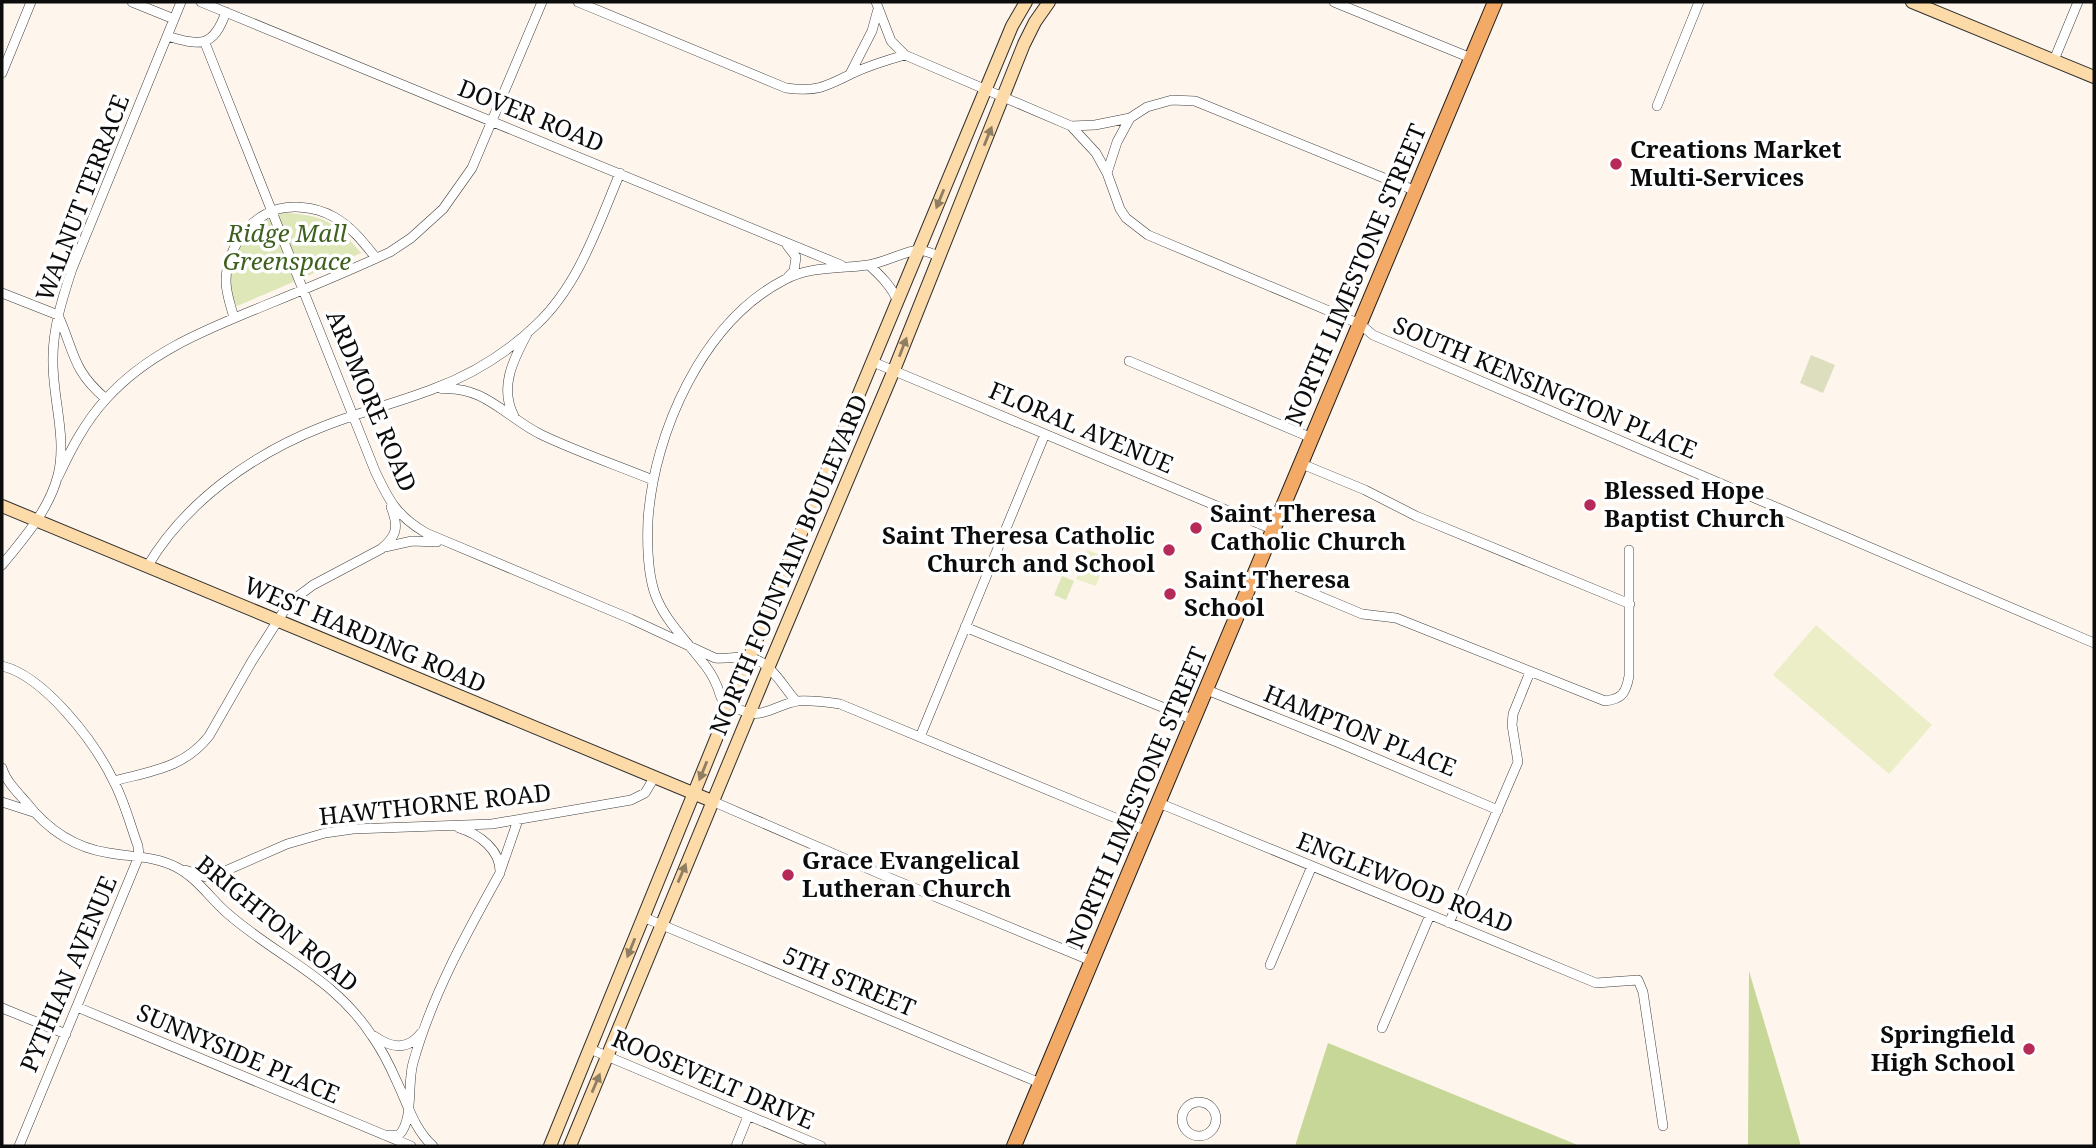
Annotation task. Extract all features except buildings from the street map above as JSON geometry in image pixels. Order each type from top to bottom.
[{"type":"main road","name":"NORTH LIMESTONE STREET","points":[[1014,1146],[1495,2]]},
{"type":"street","points":[[2,73],[31,2]]},
{"type":"street","points":[[132,2],[174,19]]},
{"type":"street","name":"WALNUT TERRACE","points":[[2,565],[37,521],[58,477],[62,444],[52,364],[58,315],[72,269],[181,2]]},
{"type":"street","name":"DOVER ROAD","points":[[201,2],[846,267]]},
{"type":"street","points":[[58,477],[84,428],[106,399],[146,363],[170,348],[234,318],[376,258],[411,238],[443,209],[472,168],[542,2]]},
{"type":"street","points":[[578,2],[786,88],[815,89],[905,55]]},
{"type":"street","name":"NORTH FOUNTAIN BOULEVARD","points":[[550,1146],[985,90],[1012,26],[1026,2]]},
{"type":"street","name":"NORTH FOUNTAIN BOULEVARD","points":[[570,1146],[894,370],[1024,44],[1049,2]]},
{"type":"street","points":[[1334,2],[1472,58]]},
{"type":"street","points":[[1657,106],[1699,2]]},
{"type":"street","points":[[1912,2],[2094,77]]},
{"type":"street","points":[[2054,60],[2078,2]]},
{"type":"street","points":[[849,75],[873,31],[877,5]]},
{"type":"street","points":[[877,5],[891,41],[905,55],[1071,126],[1095,125],[1130,118],[1147,107],[1172,100],[1195,101],[1416,191]]},
{"type":"street","points":[[167,36],[205,43],[213,38],[226,12]]},
{"type":"street","name":"ARDMORE ROAD","points":[[205,43],[389,502],[416,527],[448,543],[631,618],[715,658],[729,660],[743,657],[769,666]]},
{"type":"street","points":[[1107,173],[1117,142],[1130,118]]},
{"type":"street","name":"SOUTH KENSINGTON PLACE","points":[[1071,126],[1096,153],[1126,218],[1148,235],[1360,324],[1373,335],[2094,643]]},
{"type":"street","points":[[147,567],[183,520],[226,481],[264,455],[296,438],[432,390],[478,368],[530,330],[550,309],[579,267],[620,173]]},
{"type":"street","points":[[234,318],[226,281],[231,255],[244,234],[258,219],[272,211],[300,207],[324,212],[347,225],[376,258]]},
{"type":"street","points":[[783,242],[796,257],[794,271],[755,299],[737,316],[706,354],[692,375],[659,454],[649,505],[648,554],[655,593],[674,628],[716,682],[724,702],[730,705],[751,714],[796,701],[840,704],[1147,831]]},
{"type":"street","points":[[786,278],[808,271],[869,265],[919,250],[939,256]]},
{"type":"street","points":[[869,265],[894,292],[898,303]]},
{"type":"street","points":[[2,293],[58,315],[77,366],[93,388],[106,399]]},
{"type":"street","points":[[515,419],[509,408],[507,387],[515,359],[530,330]]},
{"type":"street","points":[[1129,361],[1312,438]]},
{"type":"street","name":"FLORAL AVENUE","points":[[873,362],[1274,530]]},
{"type":"street","points":[[432,390],[451,388],[475,393],[501,407],[530,430],[653,480]]},
{"type":"street","points":[[920,737],[1045,434]]},
{"type":"street","points":[[1302,464],[1365,490],[1416,516],[1630,604]]},
{"type":"street","points":[[381,549],[390,541],[396,528],[389,502]]},
{"type":"street","name":"WEST HARDING ROAD","points":[[2,506],[712,801]]},
{"type":"street","points":[[114,781],[180,762],[200,747],[276,620],[297,595],[394,544],[428,540],[448,543]]},
{"type":"street","points":[[1257,570],[1362,614],[1396,618],[1605,701],[1615,700],[1627,687],[1629,676],[1629,550]]},
{"type":"street","points":[[965,626],[1195,720]]},
{"type":"street","points":[[2,666],[22,673],[46,691],[89,742],[114,781],[138,846],[139,856]]},
{"type":"street","points":[[769,666],[796,701]]},
{"type":"street","points":[[1449,923],[1518,762],[1512,725],[1513,714],[1530,671]]},
{"type":"street","name":"HAMPTON PLACE","points":[[1207,690],[1337,741],[1498,810]]},
{"type":"street","points":[[2,768],[4,776],[33,812]]},
{"type":"street","name":"HAWTHORNE ROAD","points":[[176,867],[206,877],[288,844],[325,833],[354,829],[492,824],[631,800],[645,793],[654,778]]},
{"type":"street","points":[[712,801],[1092,961]]},
{"type":"street","points":[[2,802],[33,812]]},
{"type":"street","name":"ENGLEWOOD ROAD","points":[[1159,803],[1596,983],[1638,980],[1643,992],[1663,1126]]},
{"type":"street","name":"BRIGHTON ROAD","points":[[33,812],[53,830],[82,847],[111,854],[139,856],[176,867],[249,930],[325,983],[370,1033],[420,1132],[433,1146]]},
{"type":"street","points":[[384,1135],[399,1135],[404,1130],[408,1119],[412,1066],[425,1028],[449,969],[507,858],[518,820]]},
{"type":"street","points":[[447,825],[470,831],[485,841],[499,860],[500,873]]},
{"type":"street","name":"PYTHIAN AVENUE","points":[[19,1146],[139,856]]},
{"type":"street","points":[[1270,965],[1312,866]]},
{"type":"street","points":[[1382,1028],[1430,915]]},
{"type":"street","name":"5TH STREET","points":[[643,917],[1040,1083]]},
{"type":"street","name":"SUNNYSIDE PLACE","points":[[77,1007],[411,1146]]},
{"type":"street","points":[[2,1008],[66,1034]]},
{"type":"street","points":[[370,1033],[383,1042],[397,1046],[413,1042],[425,1028]]},
{"type":"street","name":"ROOSEVELT DRIVE","points":[[590,1049],[821,1146]]},
{"type":"street","points":[[736,1146],[748,1116]]},
{"type":"green space","name":"Ridge Mall Greenspace","points":[[282,213],[308,215],[327,222],[344,234],[361,253],[237,306],[232,296],[230,274],[237,252],[242,242],[257,226]]},
{"type":"green space","points":[[1811,355],[1835,365],[1823,393],[1800,383]]},
{"type":"green space","points":[[1087,550],[1107,557],[1096,586],[1076,579]]},
{"type":"green space","points":[[1062,576],[1074,581],[1066,600],[1054,595]]},
{"type":"green space","points":[[1816,625],[1932,725],[1889,774],[1773,675]]},
{"type":"green space","points":[[1749,971],[1801,1146],[1748,1146]]},
{"type":"green space","points":[[1328,1043],[1580,1146],[1295,1146]]},
{"type":"place","name":"Creations Market Multi-Services","points":[[1616,164]]},
{"type":"place","name":"Blessed Hope Baptist Church","points":[[1590,505]]},
{"type":"place","name":"Saint Theresa Catholic Church","points":[[1196,528]]},
{"type":"place","name":"Saint Theresa Catholic Church and School","points":[[1169,550]]},
{"type":"place","name":"Saint Theresa School","points":[[1170,594]]},
{"type":"place","name":"Grace Evangelical Lutheran Church","points":[[788,875]]},
{"type":"place","name":"Springfield High School","points":[[2029,1049]]}]
